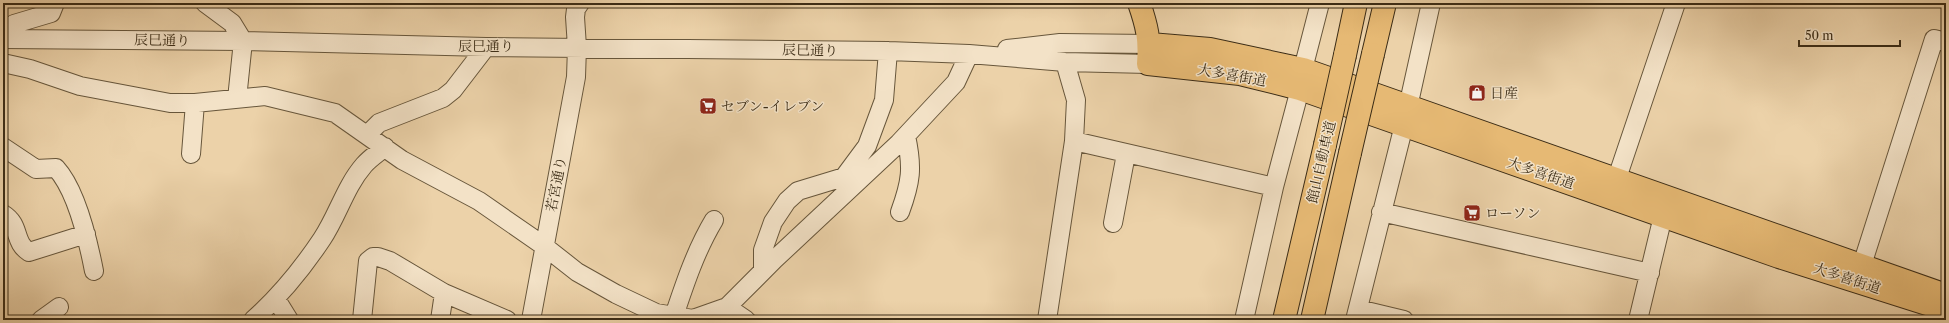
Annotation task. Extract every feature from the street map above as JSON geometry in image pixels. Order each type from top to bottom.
[{"type":"highway","points":[[1138,3],[1147,26],[1149,54]]},
{"type":"highway","name":"館山自動車道","points":[[1284,320],[1325,145],[1356,3]]},
{"type":"highway","name":"館山自動車道","points":[[1312,320],[1384,3]]},
{"type":"highway","name":"大多喜街道","points":[[1149,54],[1210,49],[1406,115],[1663,216],[1779,257],[1946,310]]},
{"type":"highway","name":"大多喜街道","points":[[1406,115],[1617,178],[1946,294]]},
{"type":"street","points":[[5,39],[14,24],[51,13],[55,3]]},
{"type":"street","points":[[205,3],[232,23],[243,41],[237,99]]},
{"type":"street","name":"若宮通り","points":[[531,320],[576,77],[576,9],[580,3]]},
{"type":"street","points":[[1244,320],[1274,187],[1320,3]]},
{"type":"street","points":[[1404,320],[1357,315],[1406,115],[1431,3]]},
{"type":"street","points":[[1617,178],[1676,3]]},
{"type":"street","name":"辰巳通り","points":[[5,39],[243,41],[486,47],[888,51],[969,54],[1064,62],[1149,54]]},
{"type":"street","points":[[1862,265],[1934,39],[1946,42]]},
{"type":"street","name":"辰巳通り","points":[[969,54],[1060,43],[1149,54]]},
{"type":"street","points":[[367,135],[379,123],[442,98],[448,94],[453,90],[486,47]]},
{"type":"street","points":[[764,271],[763,250],[773,222],[787,201],[798,191],[844,177],[867,146],[884,100],[888,51]]},
{"type":"street","points":[[3,63],[30,69],[80,86],[125,96],[170,103],[194,103],[265,96],[335,112],[402,160],[480,201],[544,246],[577,272],[655,316],[674,316],[698,319],[727,307],[906,136],[956,82],[969,54]]},
{"type":"street","points":[[1048,320],[1074,141],[1076,100],[1064,62]]},
{"type":"street","points":[[191,154],[194,103]]},
{"type":"street","points":[[900,212],[910,184],[911,157],[906,136]]},
{"type":"street","points":[[1074,141],[1274,187]]},
{"type":"street","points":[[3,147],[36,169],[56,168],[64,177],[86,234],[94,271]]},
{"type":"street","points":[[253,320],[276,299],[323,238],[355,176],[365,163],[385,148]]},
{"type":"street","points":[[1112,223],[1126,154]]},
{"type":"street","points":[[1382,212],[1650,274]]},
{"type":"street","points":[[3,214],[14,224],[22,248],[29,252],[86,234]]},
{"type":"street","points":[[1638,320],[1663,216]]},
{"type":"street","points":[[674,316],[687,277],[703,238],[714,220]]},
{"type":"street","points":[[362,320],[368,261],[373,257],[390,262],[444,292],[507,320]]},
{"type":"street","points":[[440,320],[444,292]]},
{"type":"street","points":[[276,299],[289,320]]},
{"type":"street","points":[[41,320],[59,307]]},
{"type":"street","points":[[727,307],[746,320]]},
{"type":"place","name":"日産","points":[[1477,93]]},
{"type":"place","name":"セブン-イレブン","points":[[708,106]]},
{"type":"place","name":"ローソン","points":[[1472,213]]}]
